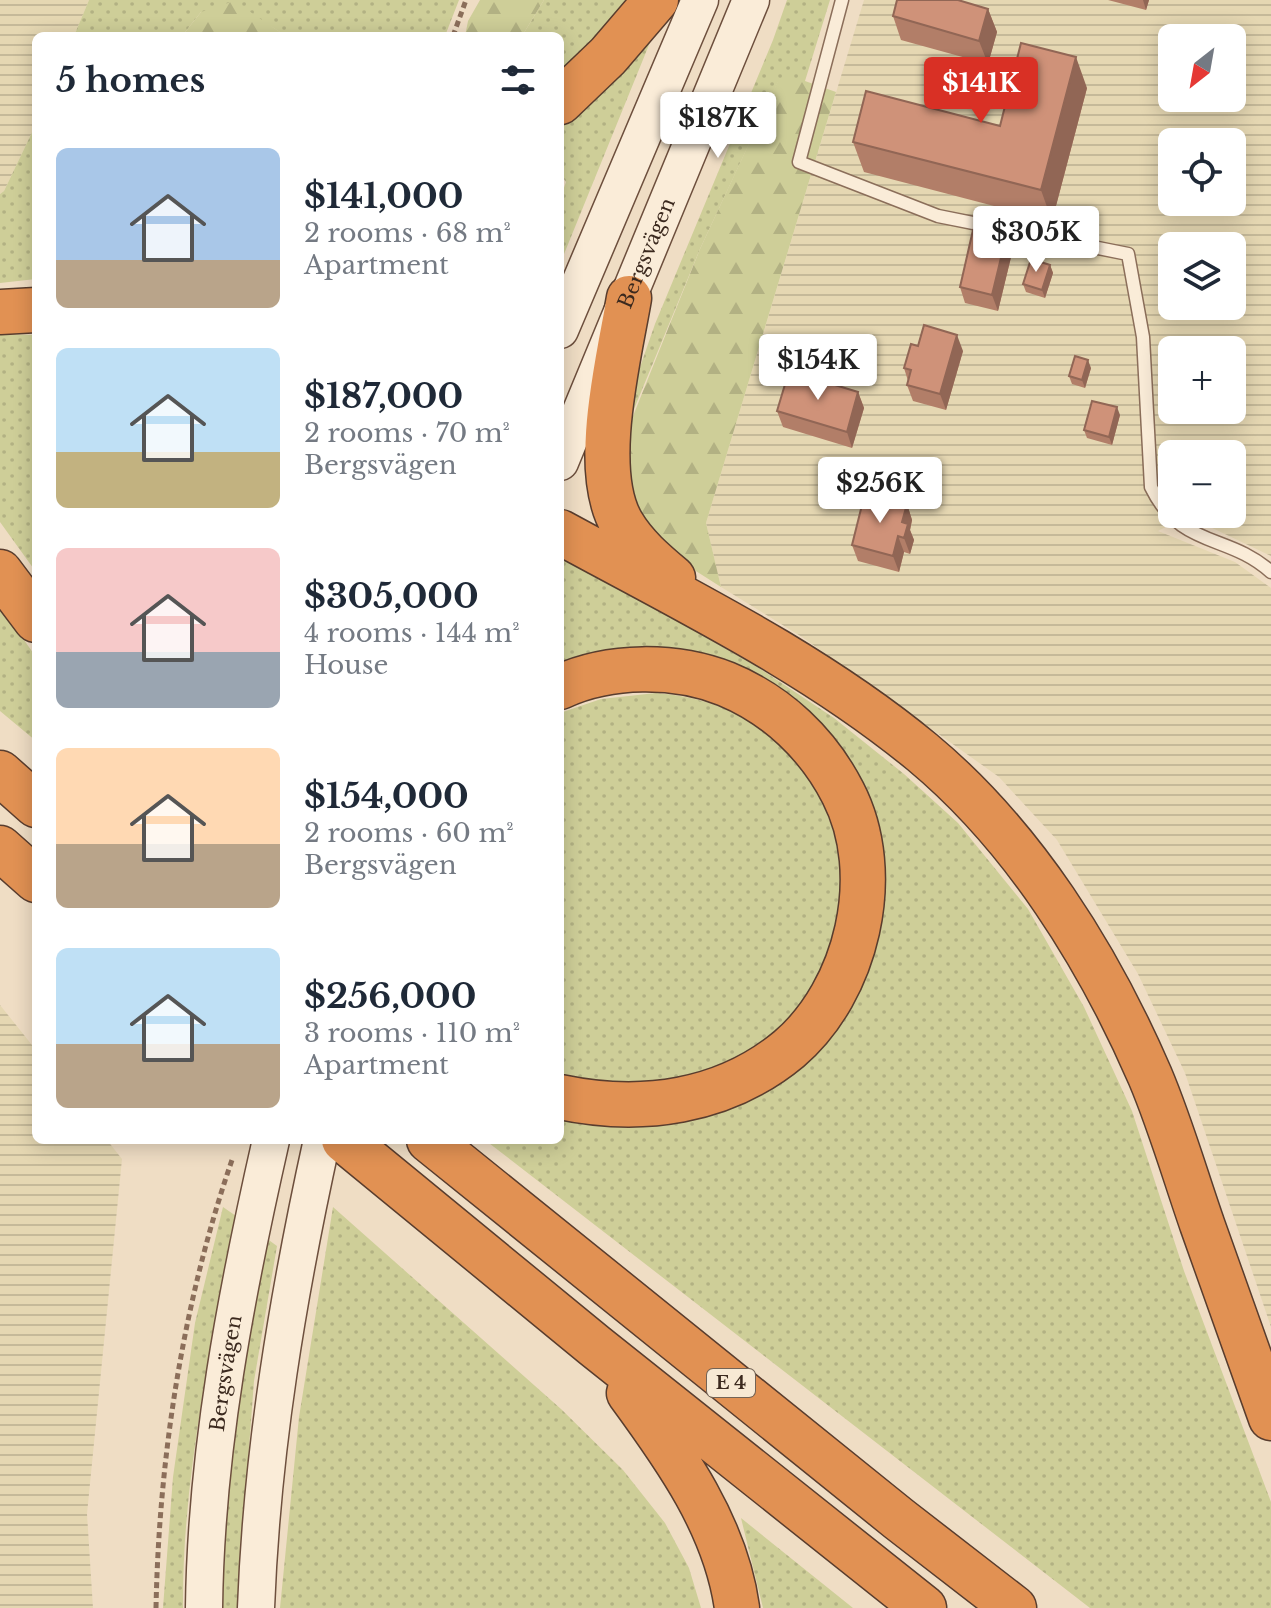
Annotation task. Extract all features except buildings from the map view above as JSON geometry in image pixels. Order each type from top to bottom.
[{"type":"highway","points":[[564,98],[608,56],[656,0]]},
{"type":"highway","points":[[629,298],[607,435],[610,487],[620,522],[643,553],[741,631]]},
{"type":"highway","points":[[0,312],[32,310]]},
{"type":"highway","points":[[564,534],[741,631],[829,686],[922,752],[967,794],[1009,842],[1061,908],[1106,985],[1151,1077],[1271,1418]]},
{"type":"highway","points":[[0,572],[32,615]]},
{"type":"highway","points":[[564,686],[594,676],[656,670],[690,672],[747,693],[795,728],[827,765],[845,795],[856,828],[861,861],[858,927],[848,961],[833,994],[789,1048],[726,1088],[692,1098],[655,1105],[620,1106],[564,1098]]},
{"type":"highway","points":[[0,773],[32,801]]},
{"type":"highway","points":[[0,848],[32,876]]},
{"type":"highway","name":"E 4","points":[[349,1144],[595,1346],[924,1608]]},
{"type":"highway","name":"E 4","points":[[434,1144],[1014,1608]]},
{"type":"highway","points":[[595,1346],[665,1441],[698,1498],[721,1543],[737,1608]]},
{"type":"main road","points":[[564,321],[700,0]]},
{"type":"main road","name":"Bergsvägen","points":[[564,452],[751,0]]},
{"type":"main road","name":"Bergsvägen","points":[[204,1608],[205,1537],[223,1385],[251,1227],[270,1144]]},
{"type":"main road","points":[[256,1608],[265,1467],[296,1261],[321,1144]]},
{"type":"lane","points":[[842,0],[799,162],[938,216],[1128,254],[1143,337],[1151,487],[1161,508],[1179,526],[1244,555],[1271,572]]},
{"type":"path","points":[[454,32],[466,0]]},
{"type":"path","points":[[156,1608],[163,1493],[178,1376],[203,1253],[233,1155]]},
{"type":"shaded area","points":[[0,0],[89,0],[76,32],[32,32],[32,132],[0,194]]},
{"type":"shaded area","points":[[864,0],[1271,0],[1271,556],[1212,528],[1246,528],[1246,440],[1158,440],[1158,528],[1164,528],[1158,531],[1235,562],[1271,588],[1271,1327],[1185,1073],[1138,974],[1057,840],[999,777],[802,637],[721,587],[706,523]]},
{"type":"shaded area","points":[[0,1005],[32,1045],[32,1144],[110,1144],[122,1159],[87,1514],[93,1608],[0,1608]]},
{"type":"green space","points":[[89,0],[459,0],[447,32],[280,32],[272,27],[201,12],[185,32],[76,32]]},
{"type":"green space","points":[[480,0],[544,0],[524,32],[466,32],[468,21]]},
{"type":"green space","points":[[544,0],[637,0],[564,76],[564,32],[524,32]]},
{"type":"green space","points":[[787,0],[830,0],[805,81],[778,82],[700,249],[632,414],[639,370],[655,324]]},
{"type":"green space","points":[[234,1],[280,32],[185,32],[201,12]]},
{"type":"green space","points":[[653,35],[564,254],[566,182],[564,123]]},
{"type":"green space","points":[[778,81],[805,81],[836,92],[706,523],[721,587],[677,559],[655,538],[632,503],[627,431],[700,249]]},
{"type":"green space","points":[[32,132],[32,279],[0,283],[0,194]]},
{"type":"green space","points":[[0,334],[32,335],[32,566],[0,522]]},
{"type":"green space","points":[[564,556],[756,666],[834,718],[904,774],[958,823],[1028,909],[1084,1007],[1132,1111],[1184,1271],[1271,1502],[1271,1608],[1090,1608],[490,1144],[564,1144],[564,1121],[586,1125],[629,1126],[686,1121],[845,1008],[847,765],[673,651],[630,648],[580,655],[564,661]]},
{"type":"green space","points":[[0,606],[32,651],[32,738],[0,711]]},
{"type":"green space","points":[[656,693],[676,695],[714,705],[748,721],[779,744],[793,759],[820,799],[836,842],[841,887],[835,931],[820,973],[795,1010],[762,1043],[721,1068],[641,1083],[594,1082],[564,1076],[564,712],[601,699]]},
{"type":"green space","points":[[223,1207],[236,1216],[193,1460],[187,1509],[183,1608],[163,1608],[173,1477],[195,1323]]},
{"type":"green space","points":[[333,1207],[561,1409],[623,1470],[665,1523],[689,1568],[701,1608],[280,1608],[299,1417]]},
{"type":"green space","points":[[266,1238],[277,1246],[254,1381],[237,1608],[219,1608],[225,1507],[246,1348]]},
{"type":"green space","points":[[741,1518],[853,1608],[763,1608]]}]
